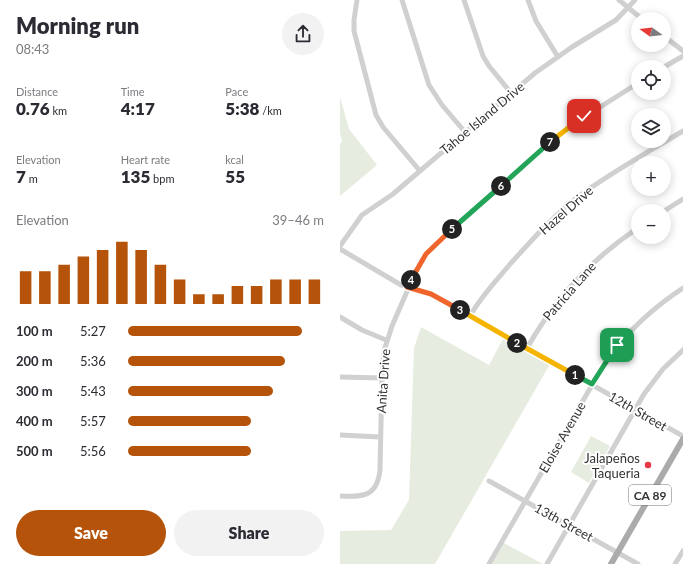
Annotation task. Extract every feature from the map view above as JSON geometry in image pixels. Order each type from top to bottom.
[{"type":"main road","name":"CA 89","points":[[611,564],[683,437]]},
{"type":"street","points":[[357,0],[354,31],[376,115],[383,128],[420,171]]},
{"type":"street","points":[[402,0],[429,85],[442,105],[465,132]]},
{"type":"street","points":[[464,0],[483,56],[489,66],[511,93]]},
{"type":"street","points":[[528,0],[536,21],[558,56]]},
{"type":"street","points":[[618,0],[633,12]]},
{"type":"street","name":"Tahoe Island Drive","points":[[340,248],[362,215],[393,194],[511,93],[558,56],[616,20],[635,0]]},
{"type":"street","points":[[671,42],[683,51]]},
{"type":"street","points":[[671,63],[683,56]]},
{"type":"street","name":"Anita Drive","points":[[340,496],[363,496],[374,490],[379,477],[383,356],[386,340],[407,287],[421,262],[432,247],[572,125],[631,87]]},
{"type":"street","name":"Hazel Drive","points":[[470,316],[475,307],[495,282],[560,211],[618,170],[683,131]]},
{"type":"street","points":[[671,207],[683,199]]},
{"type":"street","name":"Patricia Lane","points":[[527,348],[548,314],[578,277],[609,249],[631,233]]},
{"type":"street","name":"12th Street","points":[[340,248],[407,287],[431,294],[683,437]]},
{"type":"street","name":"Eloise Avenue","points":[[489,564],[607,359],[627,335],[658,306],[683,288]]},
{"type":"street","points":[[340,317],[362,330],[386,340]]},
{"type":"street","points":[[547,564],[635,409],[656,377],[683,350]]},
{"type":"street","points":[[340,377],[382,378]]},
{"type":"street","points":[[340,435],[380,438]]},
{"type":"street","name":"13th Street","points":[[489,481],[638,564]]},
{"type":"street","points":[[675,564],[683,551]]},
{"type":"shaded area","points":[[340,97],[349,129],[377,165],[340,196],[340,144],[342,142],[340,133]]},
{"type":"shaded area","points":[[421,327],[489,365],[504,337],[550,364],[435,564],[340,564],[340,531],[391,530],[409,500],[414,348]]},
{"type":"shaded area","points":[[591,436],[610,446],[589,483],[571,472]]},
{"type":"shaded area","points":[[504,543],[543,564],[492,564]]},
{"type":"place","name":"Jalapeños Taqueria","points":[[648,465]]},
{"type":"route","points":[[584,116],[556,137],[441,239],[426,254],[407,287],[431,294],[592,384],[617,345]]}]
